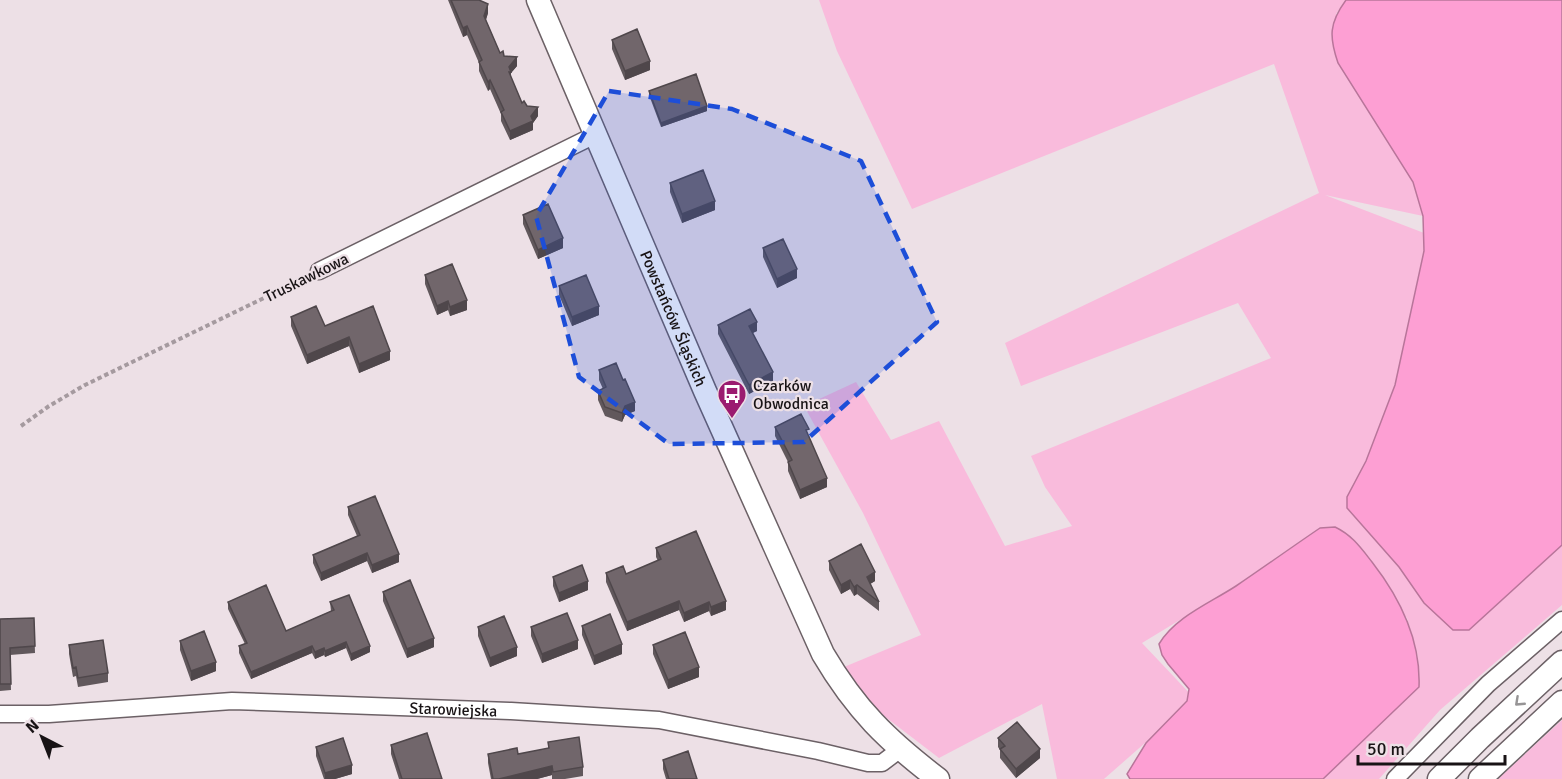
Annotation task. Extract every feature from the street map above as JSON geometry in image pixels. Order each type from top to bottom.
[{"type":"street","name":"Powstańców Śląskich","points":[[538,0],[705,391],[823,654],[842,686],[862,712],[899,750],[938,779]]},
{"type":"street","name":"Truskawkowa","points":[[319,271],[595,135]]},
{"type":"street","points":[[1395,779],[1488,684],[1562,620]]},
{"type":"street","points":[[1439,779],[1562,662]]},
{"type":"street","name":"Starowiejska","points":[[0,714],[49,714],[232,700],[511,711],[659,720],[868,763],[882,763],[899,750]]},
{"type":"street","points":[[1480,779],[1562,702]]},
{"type":"path","name":"Truskawkowa","points":[[21,426],[85,385],[319,271]]},
{"type":"highlighted area","points":[[609,91],[732,109],[861,161],[937,322],[804,442],[669,444],[579,377],[536,216]]},
{"type":"shaded area","points":[[819,0],[1346,0],[1336,14],[1413,182],[1419,202],[1440,213],[1425,233],[1424,251],[1395,385],[1366,461],[1348,497],[1347,508],[1399,567],[1424,603],[1519,584],[1562,545],[1562,605],[1440,710],[1379,779],[1323,779],[1418,687],[1419,670],[1417,652],[1407,618],[1320,528],[1234,587],[1142,643],[1195,699],[1104,779],[1057,779],[1042,704],[939,758],[871,706],[844,667],[921,635],[863,513],[804,406],[856,382],[891,440],[939,421],[1005,546],[1072,526],[1045,487],[1031,456],[1271,358],[1238,303],[1021,386],[1005,343],[1319,193],[1274,64],[912,209],[837,51]],"holes":[[[1325,195],[1423,216],[1424,233]]]},
{"type":"shaded area","points":[[1346,0],[1562,0],[1562,545],[1469,630],[1453,630],[1424,603],[1399,567],[1347,508],[1347,497],[1366,461],[1395,385],[1424,251],[1423,216],[1413,182],[1338,63],[1335,54],[1332,30],[1336,16]]},
{"type":"shaded area","points":[[1335,527],[1360,547],[1400,605],[1407,620],[1416,653],[1419,687],[1323,779],[1130,779],[1127,774],[1146,743],[1187,701],[1189,689],[1162,655],[1159,644],[1166,634],[1194,611],[1236,586],[1320,528]]},
{"type":"shaded area","points":[[1562,720],[1562,779],[1498,779]]},
{"type":"building","points":[[451,0],[479,0],[488,4],[484,16],[500,53],[503,51],[504,56],[517,57],[509,67],[511,72],[509,72],[522,103],[524,101],[527,106],[538,107],[531,116],[533,121],[510,131],[501,112],[504,110],[479,62],[482,60],[467,26],[463,28]]},
{"type":"building","points":[[637,29],[650,61],[625,71],[612,40]]},
{"type":"building","points":[[696,74],[707,106],[661,123],[649,91]]},
{"type":"building","points":[[703,170],[715,201],[682,214],[670,183]]},
{"type":"building","points":[[548,204],[563,238],[538,250],[523,215]]},
{"type":"building","points":[[783,239],[797,269],[777,279],[763,248]]},
{"type":"building","points":[[452,264],[467,300],[450,307],[448,301],[437,306],[425,275]]},
{"type":"building","points":[[586,275],[599,306],[572,317],[559,286]]},
{"type":"building","points":[[316,306],[325,326],[373,306],[390,351],[359,364],[349,337],[307,355],[291,317]]},
{"type":"building","points":[[750,309],[757,322],[749,326],[773,372],[749,385],[718,325]]},
{"type":"building","points":[[616,363],[635,402],[625,406],[622,413],[605,407],[598,391],[606,387],[599,370]]},
{"type":"building","points":[[801,414],[827,478],[800,490],[788,462],[792,460],[775,427]]},
{"type":"building","points":[[375,496],[399,554],[372,565],[367,553],[321,573],[313,555],[360,535],[348,507]]},
{"type":"building","points":[[696,531],[726,601],[711,607],[709,602],[684,613],[679,601],[627,622],[606,573],[623,566],[626,574],[661,559],[656,548]]},
{"type":"building","points":[[861,544],[875,572],[867,577],[879,602],[857,585],[854,587],[850,580],[841,585],[829,561]]},
{"type":"building","points":[[582,565],[588,581],[559,593],[553,577]]},
{"type":"building","points":[[410,580],[434,638],[407,649],[383,592]]},
{"type":"building","points":[[266,585],[286,631],[334,610],[330,602],[349,595],[370,646],[351,654],[346,642],[325,651],[324,648],[315,652],[312,646],[251,672],[239,646],[247,643],[228,602]]},
{"type":"building","points":[[567,613],[578,640],[542,654],[531,627]]},
{"type":"building","points":[[610,614],[622,644],[594,656],[582,626]]},
{"type":"building","points":[[504,616],[517,647],[490,658],[478,627]]},
{"type":"building","points":[[34,618],[35,646],[10,648],[11,684],[0,684],[0,619]]},
{"type":"building","points":[[204,631],[216,662],[191,671],[180,641]]},
{"type":"building","points":[[685,632],[699,667],[668,680],[653,645]]},
{"type":"building","points":[[103,640],[108,673],[78,678],[76,667],[73,668],[69,645]]},
{"type":"building","points":[[1017,722],[1040,749],[1016,769],[1000,749],[1005,746],[998,738]]},
{"type":"building","points":[[427,733],[442,779],[402,779],[391,745]]},
{"type":"building","points":[[579,737],[583,767],[553,772],[552,766],[493,779],[488,754],[517,748],[518,754],[549,748],[548,742]]},
{"type":"building","points":[[343,738],[352,765],[325,773],[316,747]]},
{"type":"building","points":[[688,751],[697,779],[669,779],[663,760]]},
{"type":"place","name":"Czarków Obwodnica","points":[[732,420]]}]
